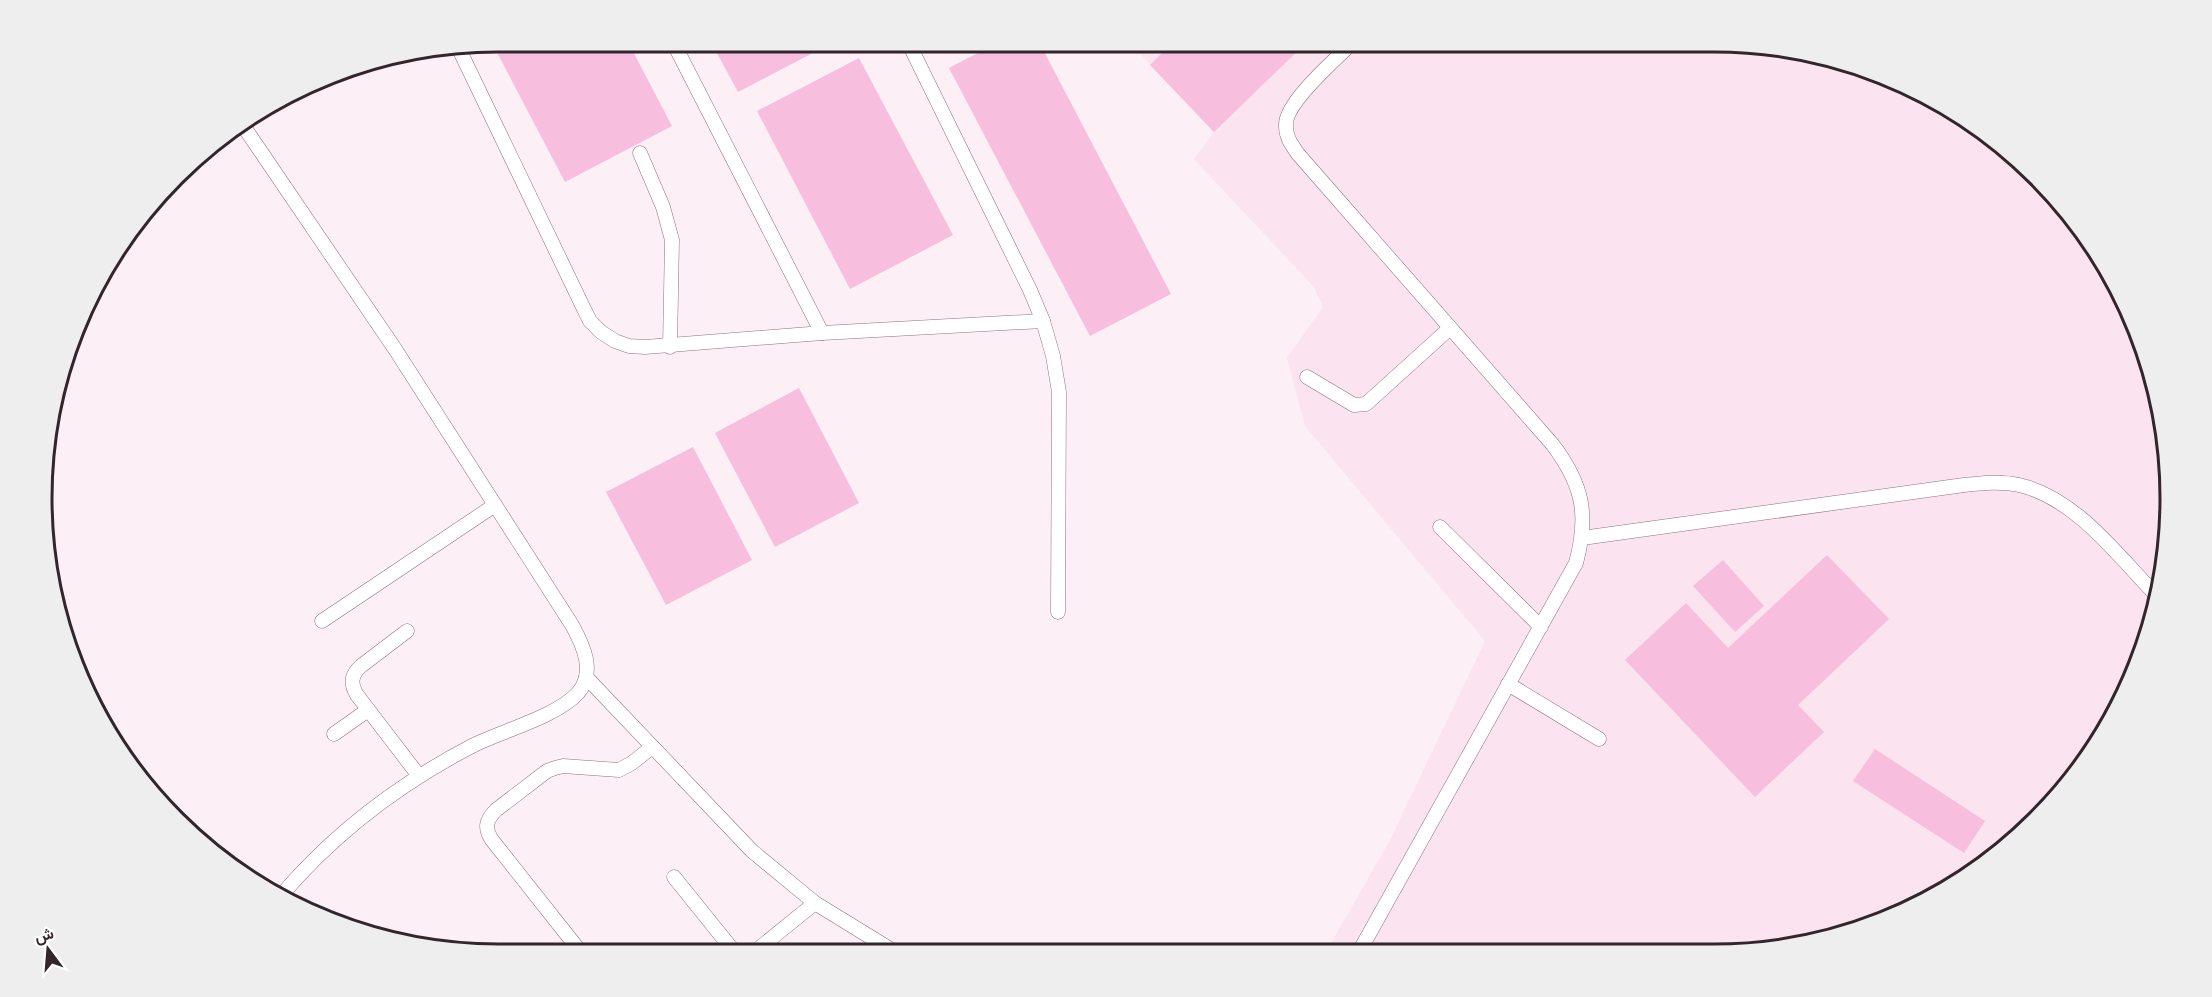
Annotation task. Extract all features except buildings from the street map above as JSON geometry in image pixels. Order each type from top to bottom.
[{"type":"lane","points":[[678,52],[822,333]]},
{"type":"lane","points":[[917,52],[1043,321],[1053,356],[1059,392],[1058,612]]},
{"type":"lane","points":[[1343,52],[1291,107],[1286,123],[1288,140],[1553,445],[1568,465],[1578,488],[1583,513],[1582,538],[1575,563],[1363,944]]},
{"type":"lane","points":[[461,54],[590,321],[608,337],[629,346],[670,347],[822,333],[1043,321]]},
{"type":"lane","points":[[247,131],[395,349],[581,640],[586,658],[586,677],[578,692],[560,706],[474,745],[419,776],[329,844],[286,891]]},
{"type":"lane","points":[[640,153],[663,207],[672,240],[670,347]]},
{"type":"lane","points":[[1307,377],[1353,405],[1366,404],[1450,327]]},
{"type":"lane","points":[[1582,538],[1964,485],[2017,484],[2043,492],[2066,505],[2150,589]]},
{"type":"lane","points":[[322,621],[495,505]]},
{"type":"lane","points":[[1440,526],[1541,627]]},
{"type":"lane","points":[[407,631],[355,672],[352,688],[419,776]]},
{"type":"lane","points":[[586,677],[752,851],[815,903],[882,944]]},
{"type":"lane","points":[[1508,684],[1599,739]]},
{"type":"lane","points":[[334,734],[368,710]]},
{"type":"lane","points":[[574,944],[492,840],[486,824],[496,810],[547,771],[563,766],[619,770],[652,747]]},
{"type":"lane","points":[[674,877],[728,944]]},
{"type":"lane","points":[[764,944],[815,903]]},
{"type":"shaded area","points":[[1139,52],[1714,52],[1772,56],[1829,68],[1884,86],[1937,112],[1985,145],[2008,163],[2049,204],[2100,276],[2114,301],[2136,355],[2156,440],[2160,498],[2159,528],[2151,586],[2144,614],[2136,642],[2114,696],[2100,722],[2067,770],[2049,793],[2008,834],[1936,885],[1884,911],[1801,936],[1743,944],[1331,944],[1390,840],[1485,641],[1305,426],[1287,358],[1323,307],[1314,287],[1194,159],[1214,132]]}]
